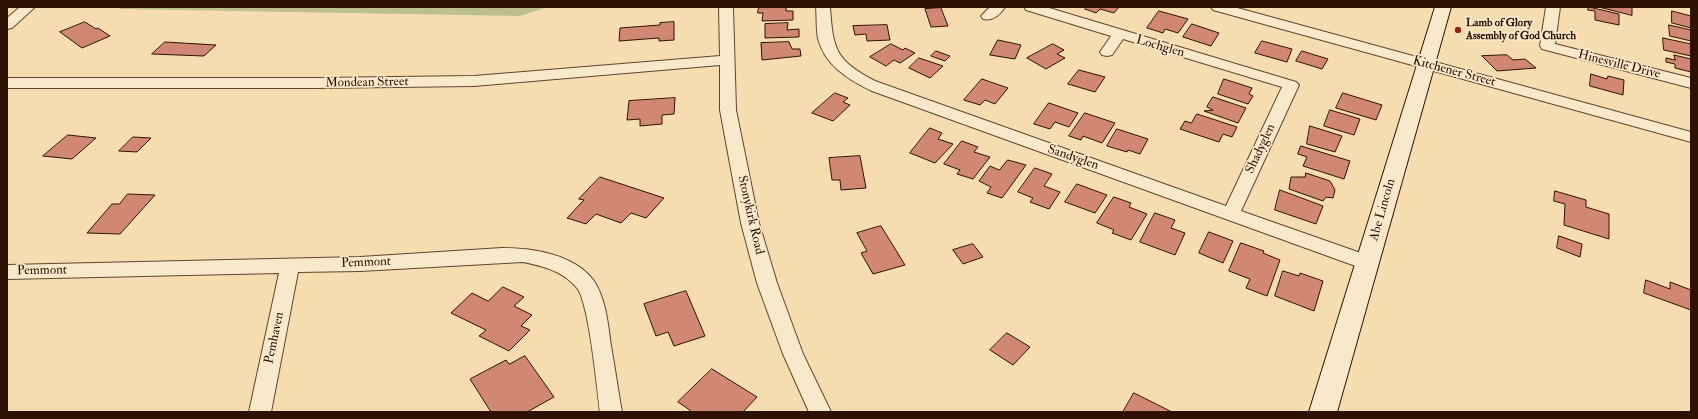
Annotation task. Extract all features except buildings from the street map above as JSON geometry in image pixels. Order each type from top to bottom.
[{"type":"street","points":[[7,25],[28,7]]},
{"type":"street","name":"Stonykirk Road","points":[[726,7],[728,110],[750,223],[767,283],[793,354],[820,412]]},
{"type":"street","name":"Sandyglen","points":[[823,7],[827,43],[835,57],[848,71],[866,83],[889,93],[1231,213],[1368,263]]},
{"type":"street","name":"Lochglen","points":[[1031,7],[1119,35],[1291,85]]},
{"type":"street","name":"Kitchener Street","points":[[1218,7],[1691,137]]},
{"type":"street","name":"Abe Lincoln","points":[[1323,412],[1443,7]]},
{"type":"street","name":"Hinesville Drive","points":[[1553,7],[1547,46],[1691,83]]},
{"type":"street","points":[[1108,52],[1119,35]]},
{"type":"street","name":"Mondean Street","points":[[7,83],[307,84],[474,81],[727,60]]},
{"type":"street","name":"Shadyglen","points":[[1231,213],[1291,85]]},
{"type":"street","name":"Pemmont","points":[[7,272],[360,264],[502,255],[523,255],[551,261],[568,269],[586,285],[595,308],[611,412]]},
{"type":"street","name":"Pemhaven","points":[[260,412],[290,265]]},
{"type":"green space","points":[[122,7],[548,7],[520,16],[120,9]]},
{"type":"place","name":"Lamb of Glory Assembly of God Church","points":[[1458,30]]}]
